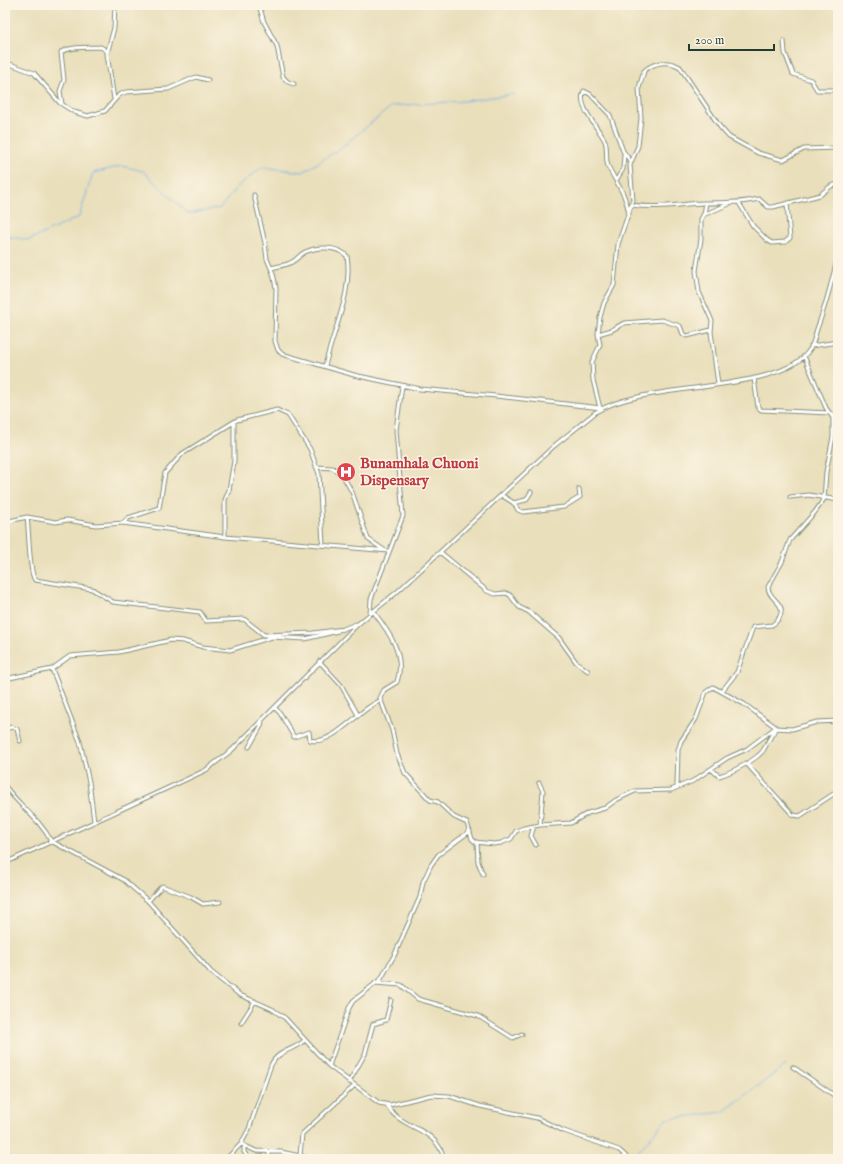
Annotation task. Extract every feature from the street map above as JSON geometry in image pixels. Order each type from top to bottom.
[{"type":"street","points":[[114,100],[108,52],[114,28],[115,5]]},
{"type":"street","points":[[259,5],[264,22],[277,46],[283,77],[288,82],[294,84]]},
{"type":"street","points":[[784,41],[785,53],[793,74],[811,80],[817,90],[838,90]]},
{"type":"street","points":[[62,104],[61,88],[64,80],[61,52],[74,48],[82,49],[101,47],[108,52]]},
{"type":"street","points":[[601,408],[592,368],[594,358],[600,345],[598,334],[600,317],[604,303],[614,285],[618,244],[629,216],[634,194],[631,162],[636,151],[640,132],[641,118],[639,88],[642,74],[648,68],[664,62],[677,65],[683,70],[720,127],[729,137],[758,153],[781,160],[804,148],[838,148]]},
{"type":"street","points":[[5,65],[10,64],[34,73],[62,104],[74,112],[88,116],[105,111],[114,100],[126,92],[168,89],[196,76],[208,80]]},
{"type":"street","points":[[629,216],[626,203],[617,180],[608,165],[604,139],[585,109],[583,98],[584,91],[590,94],[610,115],[624,153],[631,162]]},
{"type":"street","points":[[617,180],[623,169],[624,153]]},
{"type":"street","points":[[632,205],[666,207],[706,203],[739,203],[759,199],[769,207],[787,204],[820,195],[831,186],[838,184]]},
{"type":"street","points":[[5,195],[7,206]]},
{"type":"street","points":[[254,195],[265,243],[267,259],[271,268],[277,292],[275,341],[278,350],[282,354],[354,375],[434,392],[470,393],[601,408]]},
{"type":"street","points":[[706,203],[701,220],[701,239],[696,271],[699,292],[712,321],[711,330],[718,384]]},
{"type":"street","points":[[703,215],[730,203]]},
{"type":"street","points":[[739,203],[762,236],[770,242],[779,243],[785,242],[790,238],[787,204]]},
{"type":"street","points":[[271,268],[289,264],[304,253],[314,250],[330,248],[340,250],[347,256],[349,280],[331,340],[325,366]]},
{"type":"street","points":[[5,862],[206,770],[232,750],[319,661],[358,624],[440,552],[578,424],[601,408],[641,396],[754,378],[788,368],[804,356],[811,346],[826,304],[838,256]]},
{"type":"street","points":[[598,334],[612,330],[624,323],[662,320],[680,326],[684,336],[690,336],[711,330]]},
{"type":"street","points":[[811,346],[838,342]]},
{"type":"street","points":[[804,356],[826,409],[836,418],[838,424]]},
{"type":"street","points":[[754,378],[758,407],[761,410],[830,413]]},
{"type":"street","points":[[402,386],[396,430],[404,510],[401,523],[371,599],[372,612],[393,639],[399,658],[397,682],[384,690],[380,701],[389,721],[396,754],[405,774],[430,800],[438,802],[454,817],[467,823],[472,839],[477,842],[494,844],[501,843],[511,839],[518,830],[540,825],[568,824],[588,813],[606,808],[616,800],[631,793],[641,790],[671,790],[677,786],[693,781],[727,758],[747,749],[778,728]]},
{"type":"street","points":[[123,523],[128,518],[159,508],[166,472],[185,452],[204,442],[234,422],[273,410],[282,412],[288,416],[309,446],[319,478],[323,544]]},
{"type":"street","points":[[722,691],[737,672],[753,626],[772,625],[780,617],[782,611],[781,606],[770,595],[768,587],[782,562],[790,540],[815,512],[824,499],[826,472],[833,437],[833,420],[830,413]]},
{"type":"street","points":[[225,537],[225,500],[229,489],[234,461],[234,422]]},
{"type":"street","points":[[316,467],[333,468],[343,476],[352,492],[368,538],[384,550]]},
{"type":"street","points":[[501,495],[513,503],[521,512],[564,507],[580,497],[579,489]]},
{"type":"street","points":[[513,503],[526,500],[530,496],[531,492]]},
{"type":"street","points":[[790,497],[809,495],[824,499],[838,500]]},
{"type":"street","points":[[5,522],[27,517],[56,522],[67,520],[96,525],[123,523],[225,537],[323,544],[389,551]]},
{"type":"street","points":[[27,517],[31,566],[35,580],[92,589],[113,602],[200,612],[206,621],[244,619],[264,635],[313,633],[344,629]]},
{"type":"street","points":[[440,552],[487,591],[495,594],[506,593],[510,595],[519,607],[529,612],[559,638],[576,662],[588,671]]},
{"type":"street","points":[[5,678],[52,669],[70,656],[141,649],[171,640],[183,641],[203,647],[230,650],[272,637],[305,639],[323,636],[358,624]]},
{"type":"street","points":[[319,661],[342,685],[358,715]]},
{"type":"street","points":[[52,669],[80,742],[89,782],[94,821]]},
{"type":"street","points":[[677,786],[678,750],[681,741],[696,719],[709,688],[715,687],[722,691],[756,712],[778,728],[792,729],[817,722],[838,721]]},
{"type":"street","points":[[274,708],[282,715],[294,737],[309,732],[310,740],[315,742],[336,732],[371,704],[380,701]]},
{"type":"street","points":[[249,747],[261,726],[262,721]]},
{"type":"street","points":[[5,729],[12,727],[17,730],[20,741]]},
{"type":"street","points":[[711,769],[719,776],[746,763],[763,750],[768,739],[778,728]]},
{"type":"street","points":[[746,763],[793,816],[800,816],[835,793]]},
{"type":"street","points":[[539,783],[543,791],[540,825]]},
{"type":"street","points":[[5,786],[18,803],[45,829],[51,841],[124,880],[148,901],[211,972],[240,995],[272,1009],[285,1018],[329,1066],[374,1100],[387,1105],[397,1117],[423,1131],[440,1144],[444,1159]]},
{"type":"street","points":[[534,826],[531,836],[536,845]]},
{"type":"street","points":[[329,1066],[347,1011],[353,1001],[381,978],[399,947],[420,897],[428,869],[438,855],[470,831]]},
{"type":"street","points":[[477,842],[478,862],[483,874]]},
{"type":"street","points":[[148,901],[162,886],[191,897],[202,904],[220,902]]},
{"type":"street","points":[[376,983],[401,985],[418,999],[478,1016],[514,1038],[522,1034]]},
{"type":"street","points":[[349,1082],[365,1054],[373,1024],[386,1020],[391,1000]]},
{"type":"street","points":[[241,1023],[254,1001]]},
{"type":"street","points":[[226,1159],[242,1144],[254,1118],[275,1056],[297,1047],[305,1040]]},
{"type":"street","points":[[793,1067],[838,1098]]},
{"type":"street","points":[[300,1156],[302,1134],[354,1086]]},
{"type":"street","points":[[387,1105],[431,1095],[449,1096],[480,1106],[537,1118],[564,1131],[619,1150],[629,1159]]},
{"type":"street","points":[[242,1144],[256,1151],[314,1159]]},
{"type":"street","points":[[242,1144],[244,1152],[249,1159]]},
{"type":"street","points":[[269,1152],[269,1159]]},
{"type":"waterway","points":[[5,236],[29,240],[79,217],[93,173],[122,166],[143,171],[188,214],[220,208],[238,186],[262,167],[303,172],[338,150],[392,106],[464,101],[514,94]]},
{"type":"waterway","points":[[632,1159],[666,1119],[723,1112],[786,1065]]},
{"type":"place","name":"Bunamhala Chuoni Dispensary","points":[[346,472]]}]
